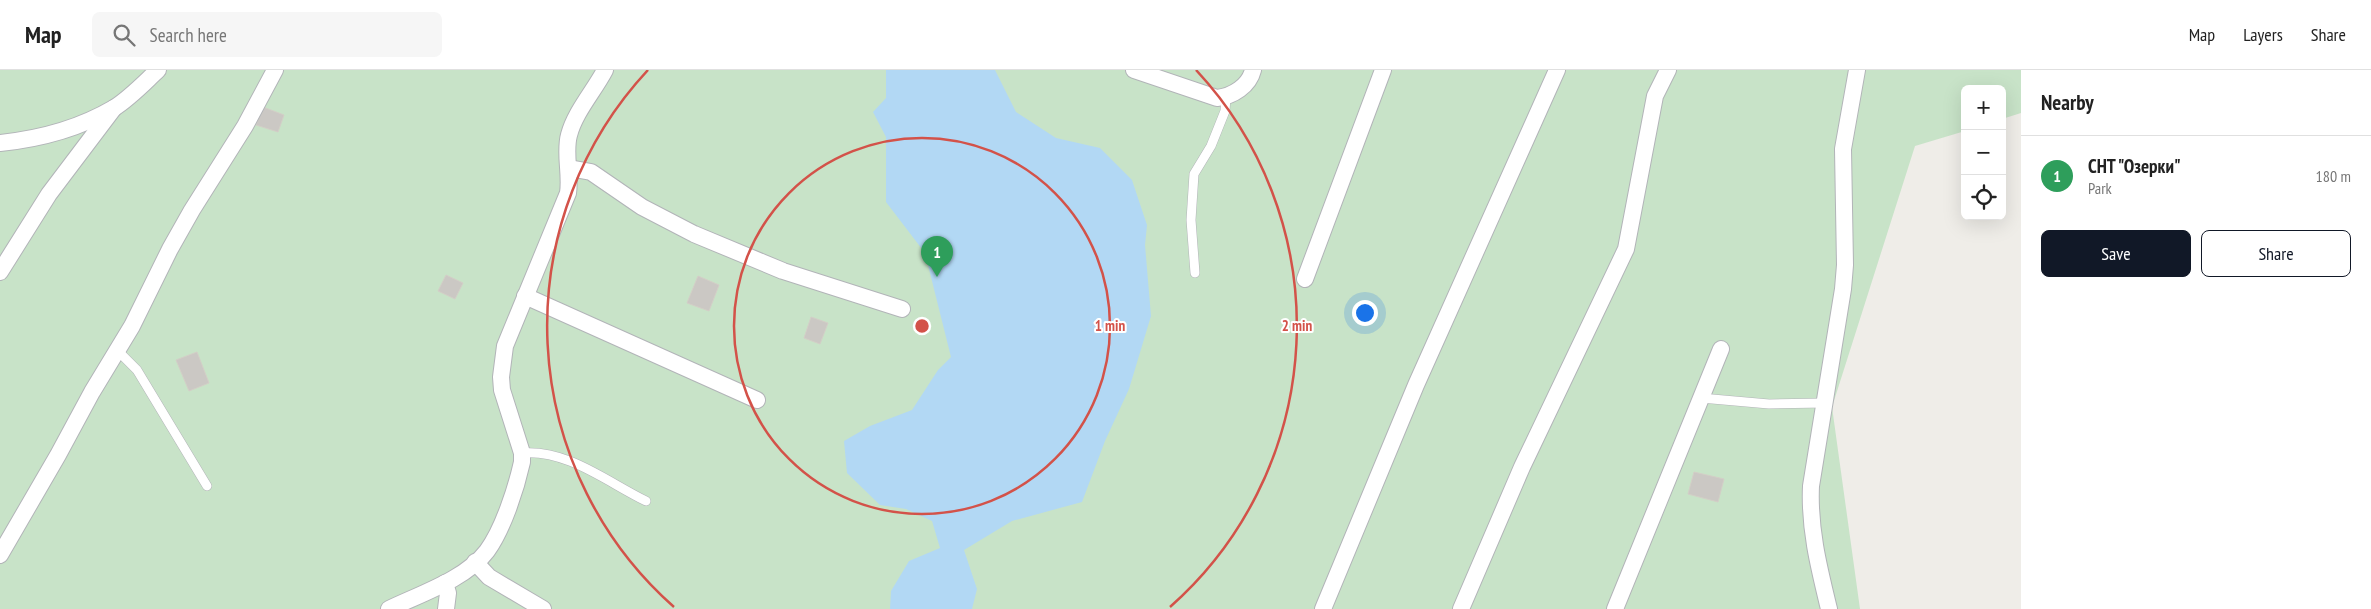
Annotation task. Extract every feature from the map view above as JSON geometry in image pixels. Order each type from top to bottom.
[{"type":"street","points":[[0,272],[48,194],[114,108],[158,70]]},
{"type":"street","points":[[0,555],[92,392],[145,303],[170,249],[245,126],[275,70]]},
{"type":"street","points":[[389,609],[445,583],[475,562],[486,551],[497,533],[520,473],[522,453],[508,412],[501,377],[505,346],[568,193],[570,168],[568,136],[574,122],[605,70]]},
{"type":"street","points":[[1134,70],[1217,98],[1226,97],[1245,85],[1253,70]]},
{"type":"street","points":[[1305,279],[1383,70]]},
{"type":"street","points":[[1323,609],[1416,385],[1557,70]]},
{"type":"street","points":[[1461,609],[1522,467],[1626,249],[1655,96],[1668,70]]},
{"type":"street","points":[[1829,609],[1814,551],[1810,513],[1811,486],[1846,265],[1843,149],[1857,70]]},
{"type":"street","points":[[0,143],[51,134],[114,108]]},
{"type":"street","points":[[570,168],[591,172],[642,207],[702,237],[783,271],[902,309]]},
{"type":"street","points":[[525,296],[757,400]]},
{"type":"street","points":[[1615,609],[1721,349]]},
{"type":"street","points":[[475,562],[489,577],[543,609]]},
{"type":"street","points":[[445,583],[448,593],[446,609]]},
{"type":"lane","points":[[1195,273],[1191,220],[1194,174],[1211,146],[1225,111],[1226,97]]},
{"type":"lane","points":[[118,350],[137,370],[207,486]]},
{"type":"lane","points":[[1701,398],[1769,404],[1825,403]]},
{"type":"lane","points":[[522,453],[545,453],[584,468],[646,501]]},
{"type":"green space","points":[[0,70],[2021,70],[2021,113],[2006,118],[2006,85],[1961,85],[1961,132],[1915,146],[1832,407],[1860,609],[0,609]]},
{"type":"water","points":[[886,70],[995,70],[1016,112],[1056,138],[1100,148],[1132,180],[1147,225],[1145,245],[1151,316],[1129,389],[1105,441],[1082,502],[1012,521],[964,550],[977,589],[972,609],[890,609],[891,591],[909,561],[940,548],[932,521],[906,509],[880,505],[847,473],[844,441],[870,426],[912,410],[938,370],[951,357],[925,253],[886,202],[886,137],[873,112],[886,98]]},
{"type":"building","points":[[263,107],[284,115],[278,132],[256,125]]},
{"type":"building","points":[[446,275],[463,283],[455,299],[438,291]]},
{"type":"building","points":[[698,276],[719,285],[709,311],[687,303]]},
{"type":"building","points":[[811,317],[828,323],[820,344],[804,338]]},
{"type":"building","points":[[197,352],[209,383],[189,391],[176,360]]},
{"type":"building","points":[[1694,472],[1724,479],[1718,502],[1688,494]]},
{"type":"place","name":"СНТ \"Озерки\"","points":[[937,277]]}]
